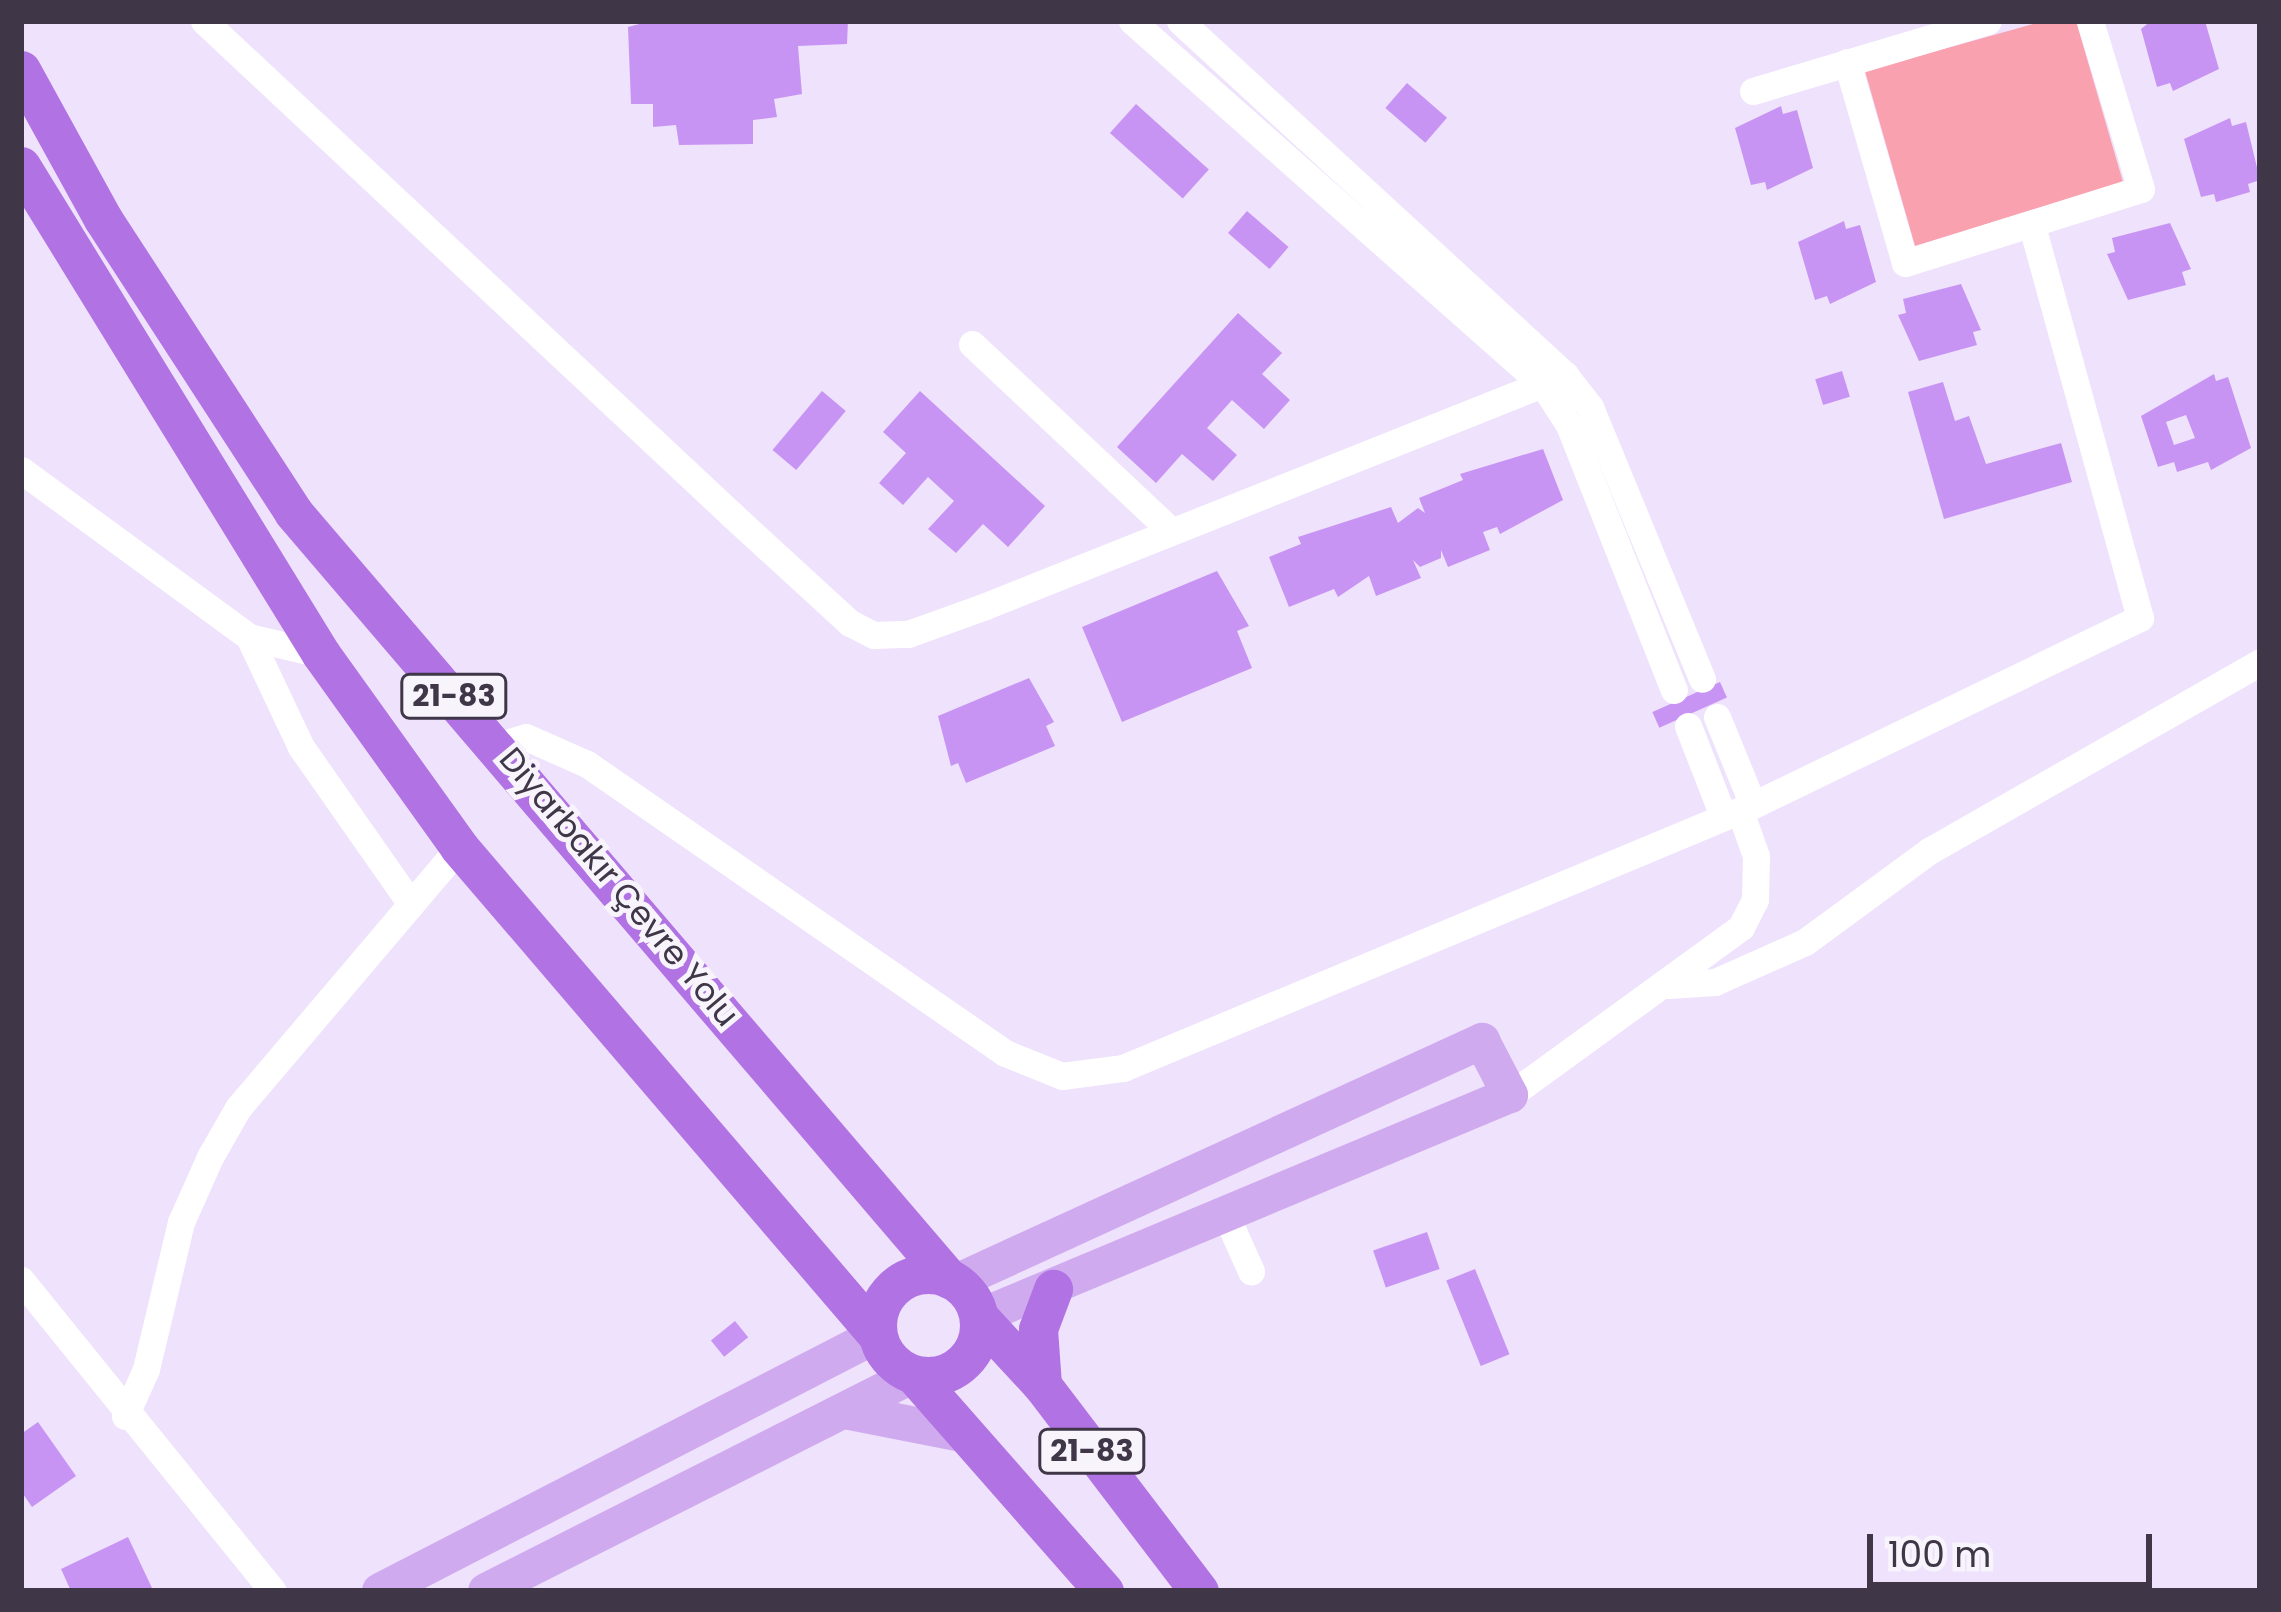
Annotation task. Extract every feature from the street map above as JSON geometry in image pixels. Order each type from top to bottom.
[{"type":"highway","name":"Diyarbakır Çevre Yolu","points":[[21,70],[103,219],[293,512],[500,745],[952,1280]]},
{"type":"highway","name":"21-83","points":[[21,166],[321,654],[459,847],[877,1335]]},
{"type":"highway","points":[[922,1274],[952,1280],[979,1317],[975,1346],[956,1368],[914,1375],[890,1360],[877,1335],[880,1307],[896,1285],[922,1274]]},
{"type":"highway","points":[[1042,1385],[1038,1329],[1053,1289]]},
{"type":"highway","name":"21-83","points":[[979,1317],[1042,1385],[1199,1591]]},
{"type":"highway","name":"21-83","points":[[914,1375],[961,1434],[1104,1591]]},
{"type":"main road","points":[[952,1280],[1482,1041],[1510,1095],[979,1317]]},
{"type":"main road","points":[[380,1591],[877,1335]]},
{"type":"main road","points":[[828,1360],[846,1382],[845,1412]]},
{"type":"main road","points":[[486,1591],[914,1375]]},
{"type":"main road","points":[[845,1412],[961,1434]]},
{"type":"street","points":[[204,21],[862,629],[908,634],[1554,380]]},
{"type":"street","points":[[1132,21],[1590,407],[1702,679]]},
{"type":"street","points":[[1180,21],[1554,380],[1674,690]]},
{"type":"street","points":[[1753,91],[1988,21]]},
{"type":"street","points":[[1847,62],[1905,263],[2141,189],[2090,21]]},
{"type":"street","points":[[500,745],[526,737],[554,744],[1005,1053],[1062,1076],[1123,1068],[1739,811],[2140,618],[2032,226]]},
{"type":"street","points":[[972,344],[1168,528]]},
{"type":"street","points":[[21,470],[249,637],[321,654]]},
{"type":"street","points":[[249,637],[301,747],[411,904]]},
{"type":"street","points":[[1669,985],[1714,982],[1805,942],[1929,851],[2260,662]]},
{"type":"street","points":[[1510,1095],[1669,985],[1741,927],[1755,900],[1756,856],[1739,811],[1717,717]]},
{"type":"street","points":[[1688,726],[1739,811]]},
{"type":"street","points":[[125,1416],[146,1369],[181,1222],[209,1157],[238,1108],[459,847]]},
{"type":"street","points":[[1225,1213],[1251,1271]]},
{"type":"street","points":[[21,1280],[125,1416],[273,1591]]},
{"type":"shaded area","points":[[2044,21],[2076,21],[2123,182],[1915,246],[1865,71]]},
{"type":"building","points":[[651,21],[848,21],[847,44],[798,46],[802,94],[774,99],[777,117],[753,120],[753,144],[679,145],[676,125],[653,127],[653,104],[631,104],[628,27]]},
{"type":"building","points":[[2151,21],[2205,21],[2219,69],[2173,91],[2170,83],[2157,87],[2141,29]]},
{"type":"building","points":[[1407,83],[1447,118],[1425,143],[1385,108]]},
{"type":"building","points":[[1136,104],[1209,170],[1183,199],[1110,133]]},
{"type":"building","points":[[1781,106],[1783,114],[1797,110],[1813,168],[1767,190],[1765,182],[1751,185],[1735,128]]},
{"type":"building","points":[[2230,118],[2232,126],[2246,122],[2260,180],[2248,184],[2250,192],[2216,202],[2214,194],[2201,197],[2184,139]]},
{"type":"building","points":[[1247,211],[1289,247],[1269,269],[1228,233]]},
{"type":"building","points":[[1844,221],[1846,229],[1860,225],[1876,282],[1830,304],[1827,296],[1815,300],[1798,242]]},
{"type":"building","points":[[2170,223],[2191,269],[2182,272],[2186,285],[2128,300],[2107,254],[2115,252],[2112,238]]},
{"type":"building","points":[[1961,284],[1981,330],[1973,332],[1977,345],[1919,361],[1898,315],[1906,313],[1903,299]]},
{"type":"building","points":[[1238,313],[1282,353],[1262,374],[1290,400],[1264,429],[1232,400],[1207,428],[1237,455],[1213,481],[1182,454],[1156,483],[1117,447]]},
{"type":"building","points":[[1842,371],[1850,397],[1823,405],[1815,379]]},
{"type":"building","points":[[2214,374],[2216,381],[2228,377],[2251,448],[2211,470],[2208,462],[2177,472],[2174,462],[2158,467],[2141,416]],"holes":[[[2186,415],[2195,438],[2174,445],[2166,422]]]},
{"type":"building","points":[[1943,382],[1955,421],[1969,416],[1986,464],[2061,443],[2072,482],[1944,519],[1908,392]]},
{"type":"building","points":[[822,391],[846,411],[796,470],[773,450]]},
{"type":"building","points":[[920,391],[1045,506],[1008,547],[983,524],[956,553],[928,529],[954,501],[928,477],[903,505],[879,483],[906,453],[883,432]]},
{"type":"building","points":[[1543,449],[1563,500],[1500,534],[1497,527],[1483,532],[1490,550],[1448,567],[1441,550],[1441,558],[1420,567],[1413,560],[1421,578],[1376,596],[1369,576],[1338,597],[1334,589],[1289,607],[1269,557],[1301,544],[1298,537],[1391,507],[1398,523],[1418,508],[1425,513],[1419,498],[1463,480],[1460,474]]},
{"type":"building","points":[[1217,571],[1249,626],[1237,631],[1252,668],[1122,722],[1082,627]]},
{"type":"building","points":[[1029,678],[1054,722],[1046,726],[1055,746],[966,783],[958,763],[951,766],[938,716]]},
{"type":"building","points":[[1720,682],[1727,698],[1659,728],[1652,712]]},
{"type":"building","points":[[1427,1232],[1440,1269],[1386,1287],[1373,1251]]},
{"type":"building","points":[[1475,1269],[1509,1354],[1481,1366],[1446,1281]]},
{"type":"building","points":[[735,1321],[748,1337],[724,1357],[711,1341]]},
{"type":"building","points":[[38,1422],[76,1476],[32,1507],[21,1491],[21,1434]]},
{"type":"building","points":[[128,1537],[152,1588],[71,1591],[61,1569]]}]
